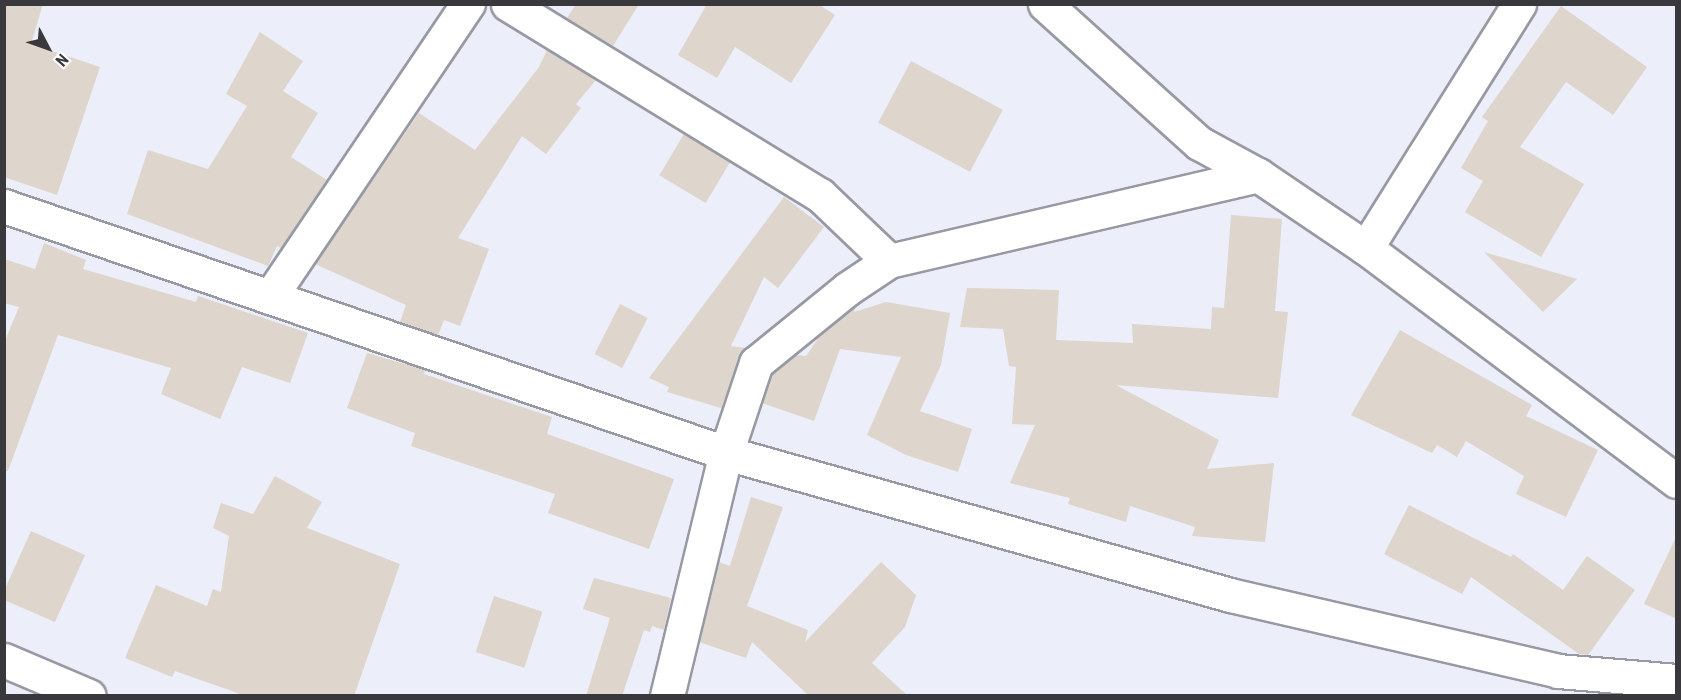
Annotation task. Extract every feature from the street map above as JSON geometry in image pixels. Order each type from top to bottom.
[{"type":"street","points":[[270,297],[468,4]]},
{"type":"street","points":[[508,4],[820,195],[889,261]]},
{"type":"street","points":[[1045,4],[1199,142],[1258,175],[1366,248],[1677,481]]},
{"type":"street","points":[[1366,248],[1519,4]]},
{"type":"street","points":[[1199,142],[1211,186]]},
{"type":"street","points":[[667,696],[726,453],[756,363],[847,289],[889,261],[1258,175]]},
{"type":"street","points":[[4,206],[726,453],[1230,595],[1558,671],[1677,681]]},
{"type":"street","points":[[4,660],[89,696]]},
{"type":"building","points":[[4,4],[43,4],[31,44],[100,67],[57,195],[4,177]]},
{"type":"building","points":[[576,4],[639,4],[613,46],[567,18]]},
{"type":"building","points":[[707,4],[818,4],[835,15],[791,83],[735,47],[717,78],[678,55]]},
{"type":"building","points":[[1561,6],[1647,67],[1613,115],[1566,82],[1520,147],[1584,184],[1541,257],[1465,212],[1483,181],[1461,168],[1488,121],[1482,117]]},
{"type":"building","points":[[260,32],[303,61],[283,91],[318,113],[291,157],[327,180],[281,248],[277,246],[268,266],[127,214],[148,150],[208,169],[247,106],[226,94]]},
{"type":"building","points":[[547,50],[596,80],[576,104],[581,108],[546,154],[522,136],[458,238],[489,249],[460,326],[444,320],[438,335],[400,322],[406,305],[315,264],[419,113],[475,150],[539,67]]},
{"type":"building","points":[[911,61],[1003,110],[970,172],[878,123]]},
{"type":"building","points":[[684,134],[730,162],[706,203],[659,175]]},
{"type":"building","points":[[784,197],[824,227],[778,288],[764,277],[731,346],[745,348],[721,408],[667,392],[669,387],[649,378]]},
{"type":"building","points":[[1231,215],[1282,219],[1275,311],[1288,312],[1278,398],[1116,385],[1219,440],[1207,469],[1274,463],[1265,542],[1192,536],[1195,527],[1130,506],[1126,522],[1068,504],[1070,498],[1010,483],[1035,425],[1012,424],[1016,367],[1009,366],[1003,329],[960,327],[967,288],[1059,290],[1056,340],[1133,343],[1132,324],[1211,329],[1212,307],[1224,308]]},
{"type":"building","points":[[44,243],[86,260],[83,269],[196,302],[198,296],[308,333],[290,383],[242,367],[220,419],[161,394],[171,368],[58,335],[8,471],[4,471],[4,343],[19,307],[4,303],[4,259],[35,269]]},
{"type":"building","points":[[1484,252],[1577,279],[1543,312]]},
{"type":"building","points":[[886,302],[950,313],[941,365],[920,411],[972,429],[958,472],[906,455],[867,435],[901,357],[840,349],[814,421],[762,403],[772,374],[796,355],[806,356],[822,333],[856,306],[854,312]]},
{"type":"building","points":[[620,304],[648,318],[622,368],[595,354]]},
{"type":"building","points":[[1400,330],[1532,405],[1526,416],[1598,450],[1566,517],[1516,494],[1524,476],[1466,441],[1457,457],[1437,445],[1432,453],[1351,415]]},
{"type":"building","points":[[367,353],[425,370],[424,374],[552,417],[547,434],[674,479],[649,549],[548,513],[555,494],[411,446],[415,433],[347,408]]},
{"type":"building","points":[[275,476],[322,502],[307,528],[400,564],[354,696],[246,696],[175,671],[172,677],[125,658],[156,585],[207,606],[213,589],[221,592],[229,536],[213,528],[221,503],[253,514]]},
{"type":"building","points":[[751,497],[783,507],[747,606],[808,630],[805,642],[881,562],[916,595],[905,627],[872,663],[908,696],[809,696],[752,642],[746,658],[699,642],[719,562],[730,566]]},
{"type":"building","points":[[1409,505],[1511,557],[1513,554],[1563,590],[1587,556],[1635,590],[1588,655],[1579,654],[1471,577],[1462,594],[1384,554]]},
{"type":"building","points":[[31,531],[85,555],[55,622],[4,600],[4,591]]},
{"type":"building","points":[[1677,535],[1677,619],[1644,604]]},
{"type":"building","points":[[594,578],[671,598],[664,630],[652,626],[650,632],[644,630],[622,696],[586,696],[610,618],[583,609]]},
{"type":"building","points":[[494,596],[543,612],[524,668],[476,652]]}]
